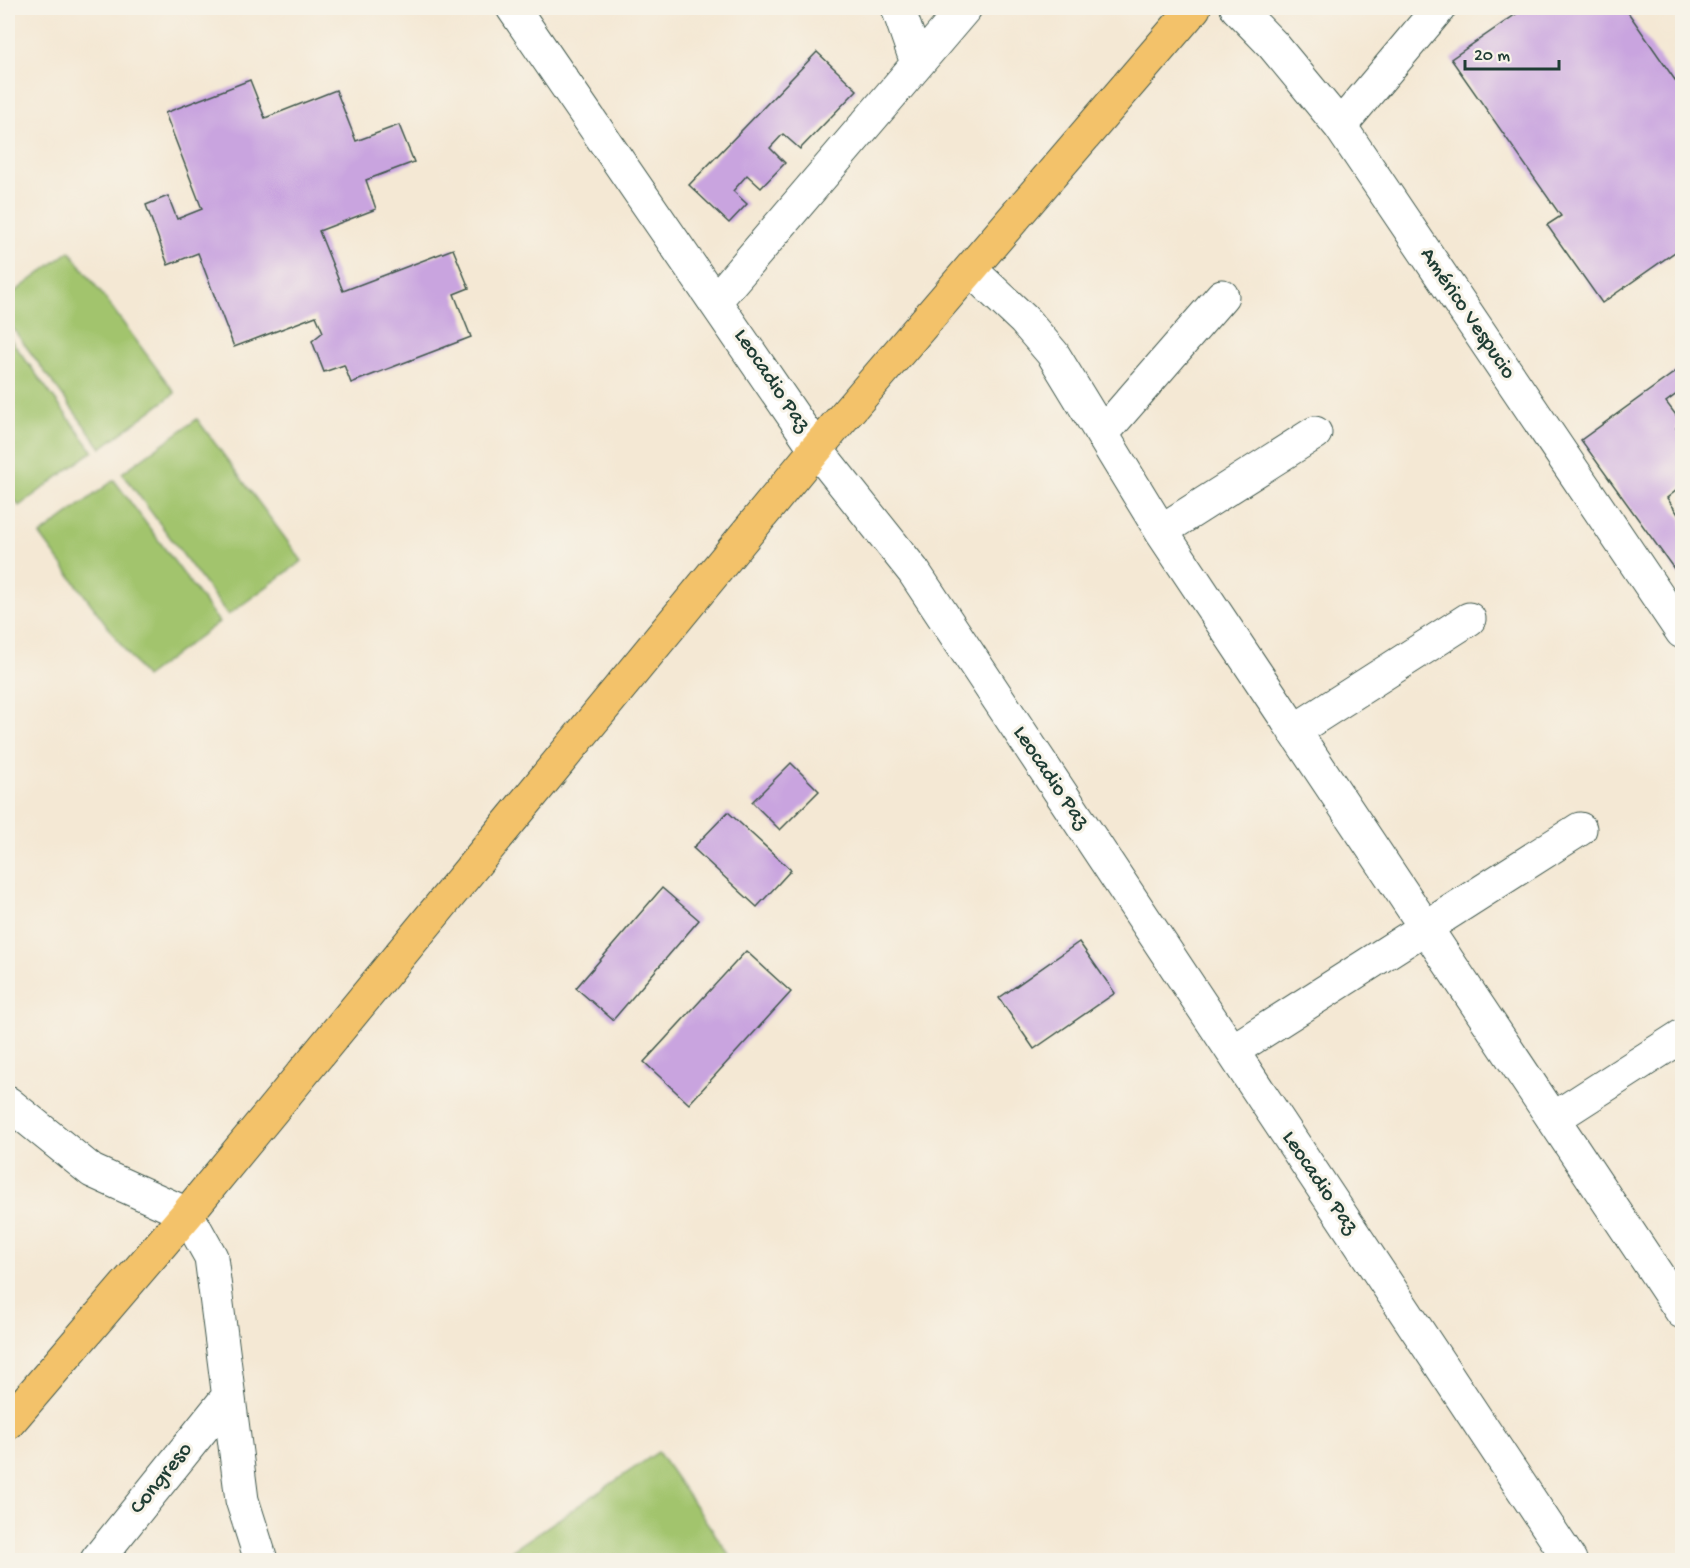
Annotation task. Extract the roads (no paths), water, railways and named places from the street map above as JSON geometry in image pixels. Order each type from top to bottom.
[{"type":"main road","points":[[8,1423],[187,1214],[816,449],[1194,8]]},
{"type":"street","name":"Leocadio Paz","points":[[513,8],[716,300],[816,449],[914,572],[1570,1560]]},
{"type":"street","points":[[898,8],[917,63]]},
{"type":"street","points":[[716,300],[965,8]]},
{"type":"street","name":"Américo Vespucio","points":[[1237,8],[1273,45],[1340,126],[1683,632]]},
{"type":"street","points":[[1340,126],[1439,8]]},
{"type":"street","points":[[971,270],[1024,320],[1053,354],[1161,531],[1682,1312]]},
{"type":"street","points":[[1102,434],[1222,296]]},
{"type":"street","points":[[1161,531],[1314,433]]},
{"type":"street","points":[[1294,731],[1469,619]]},
{"type":"street","points":[[1232,1051],[1580,829]]},
{"type":"street","points":[[1553,1119],[1683,1036]]},
{"type":"street","points":[[8,1103],[92,1171],[187,1214],[211,1257],[227,1398],[242,1500],[261,1560]]},
{"type":"street","name":"Congreso","points":[[97,1560],[227,1398]]}]
